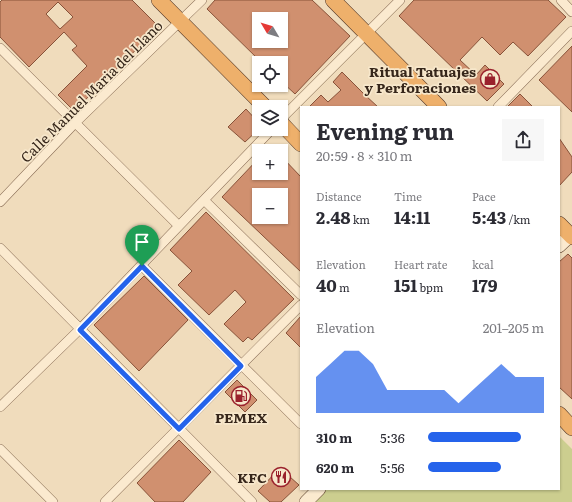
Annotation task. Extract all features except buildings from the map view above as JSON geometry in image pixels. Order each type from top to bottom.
[{"type":"highway","points":[[160,0],[259,100]]},
{"type":"highway","points":[[333,0],[438,106]]},
{"type":"highway","points":[[288,130],[300,143]]},
{"type":"highway","points":[[560,225],[571,235]]},
{"type":"highway","points":[[560,415],[572,428]]},
{"type":"main road","points":[[560,245],[571,235]]},
{"type":"main road","points":[[306,502],[318,490]]},
{"type":"street","name":"Calle Manuel Maria del Llano","points":[[0,202],[75,123],[202,0]]},
{"type":"street","points":[[288,112],[400,0]]},
{"type":"street","points":[[560,0],[572,12]]},
{"type":"street","points":[[499,106],[572,32]]},
{"type":"street","points":[[0,48],[178,226]]},
{"type":"street","points":[[0,407],[80,330],[265,136]]},
{"type":"street","points":[[204,200],[300,294]]},
{"type":"street","points":[[0,248],[252,502]]},
{"type":"street","points":[[142,266],[300,423]]},
{"type":"street","points":[[105,502],[300,306]]},
{"type":"street","points":[[0,449],[53,502]]},
{"type":"green space","points":[[560,437],[572,449],[572,502],[311,502],[323,490],[560,490]]},
{"type":"place","name":"Ritual Tatuajes y Perforaciones","points":[[490,79]]},
{"type":"place","name":"PEMEX","points":[[241,396]]},
{"type":"place","name":"KFC","points":[[281,477]]},
{"type":"route","points":[[142,266],[241,366],[179,429],[80,330],[142,266]]}]
